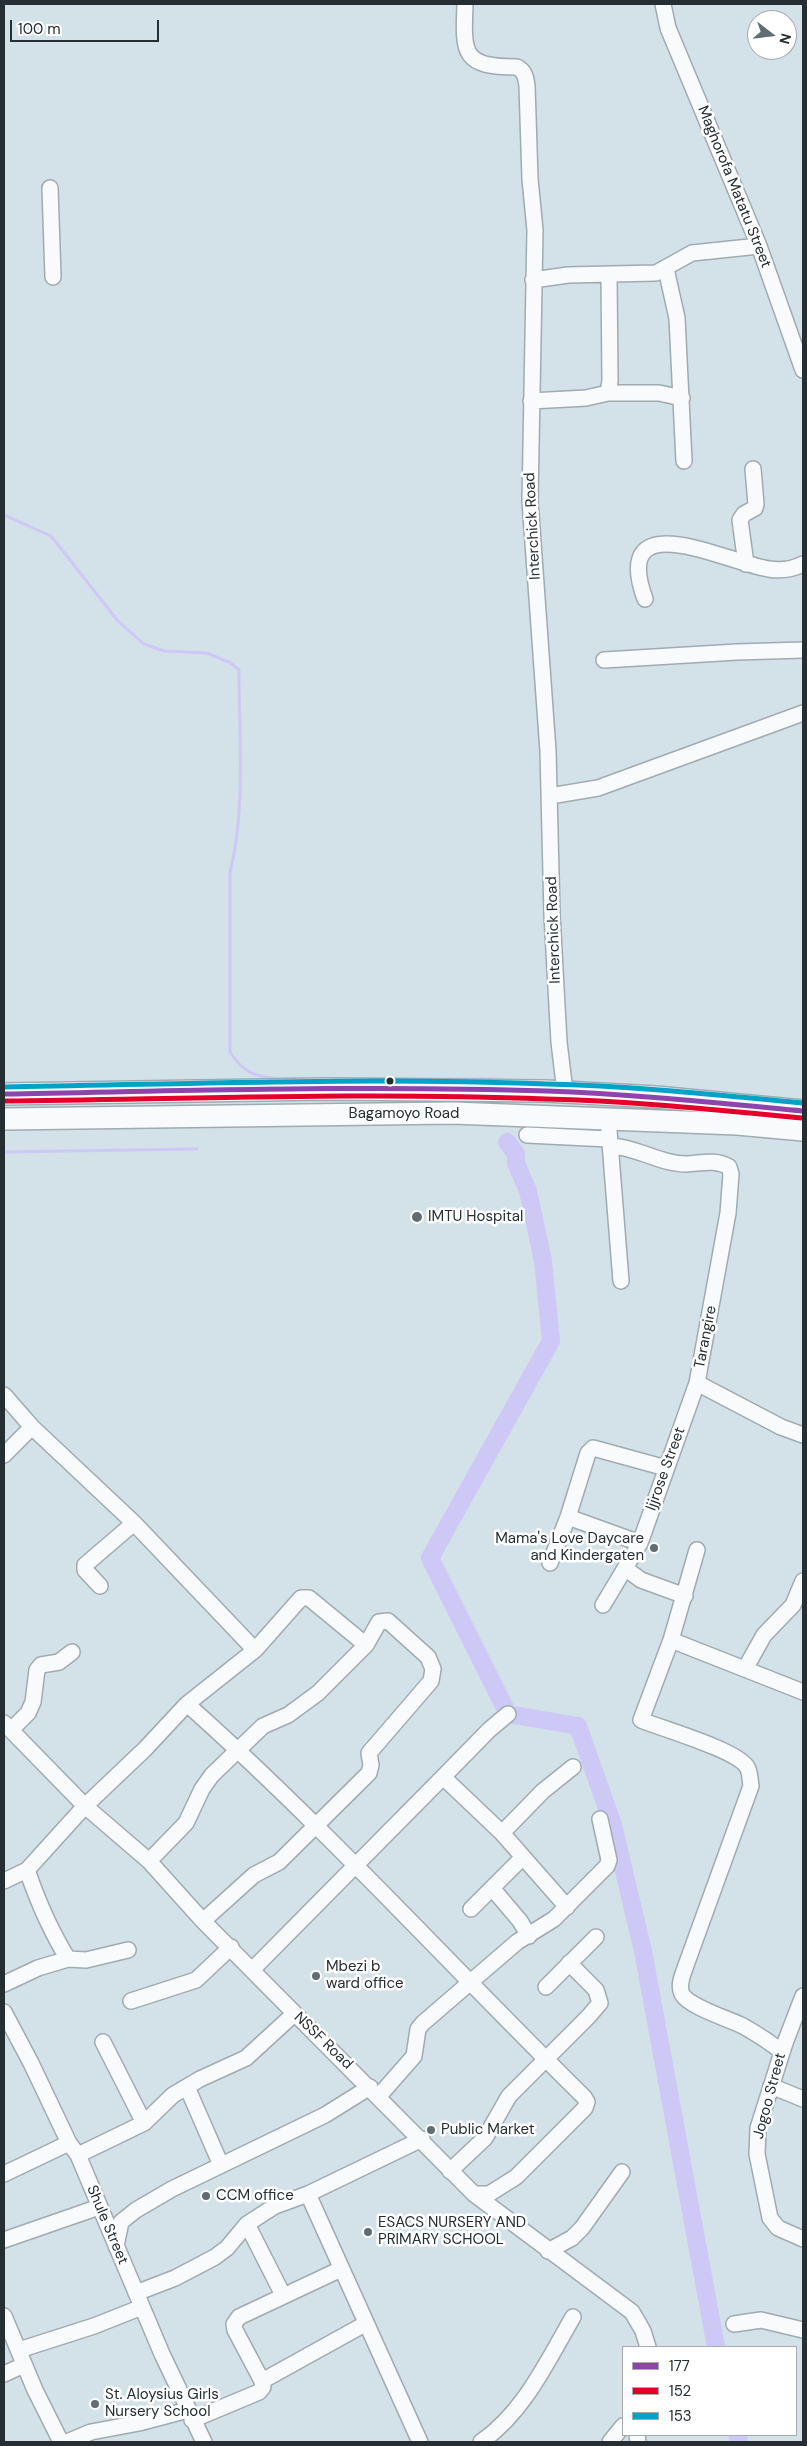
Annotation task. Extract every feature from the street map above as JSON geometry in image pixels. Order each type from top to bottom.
[{"type":"highway","name":"Bagamoyo Road","points":[[4,1094],[327,1089],[504,1090],[656,1097],[803,1111]]},
{"type":"highway","name":"Bagamoyo Road","points":[[4,1119],[190,1115],[514,1114],[737,1124],[803,1130]]},
{"type":"street","name":"Interchick Road","points":[[465,4],[464,28],[468,54],[473,60],[484,66],[517,67],[525,76],[534,220],[530,501],[550,796],[552,915],[559,1042],[565,1092]]},
{"type":"street","name":"Maghorofa Matatu Street","points":[[663,4],[668,28],[798,338],[803,370]]},
{"type":"street","points":[[50,188],[53,277]]},
{"type":"street","points":[[533,280],[568,275],[656,273],[692,253],[759,246]]},
{"type":"street","points":[[666,269],[677,318],[684,461]]},
{"type":"street","points":[[608,393],[609,275]]},
{"type":"street","points":[[531,401],[586,398],[608,393],[659,393],[682,398]]},
{"type":"street","points":[[746,564],[740,520],[744,514],[755,508],[753,469]]},
{"type":"street","points":[[645,599],[637,570],[643,553],[649,548],[678,544],[691,546],[746,564],[777,570],[803,564]]},
{"type":"street","points":[[604,660],[803,650]]},
{"type":"street","points":[[550,796],[598,788],[803,713]]},
{"type":"street","points":[[608,1118],[621,1281]]},
{"type":"street","points":[[527,1135],[610,1142]]},
{"type":"street","name":"Tarangire","points":[[610,1142],[657,1160],[686,1164],[722,1162],[729,1167],[731,1174],[728,1213],[697,1383],[782,1427],[803,1435]]},
{"type":"street","name":"Ijjrose Street","points":[[603,1605],[640,1543],[697,1383]]},
{"type":"street","points":[[4,1395],[32,1427],[134,1523],[255,1650]]},
{"type":"street","points":[[4,1455],[32,1427]]},
{"type":"street","points":[[550,1563],[568,1517],[588,1453],[593,1448],[666,1468]]},
{"type":"street","points":[[568,1517],[640,1543]]},
{"type":"street","points":[[100,1586],[84,1570],[86,1565],[134,1523]]},
{"type":"street","points":[[697,1550],[671,1640],[641,1720],[672,1733],[710,1745],[738,1758],[748,1768],[751,1786],[685,1968],[681,1980],[682,1992],[691,2003],[743,2026],[769,2041],[782,2052]]},
{"type":"street","points":[[626,1569],[641,1580],[685,1596]]},
{"type":"street","points":[[745,1669],[764,1635],[793,1605],[803,1581]]},
{"type":"street","points":[[4,1881],[26,1870],[85,1806],[145,1749],[187,1704],[255,1650],[298,1602],[305,1598],[366,1645]]},
{"type":"street","points":[[149,1861],[186,1823],[202,1789],[237,1749],[263,1726],[288,1715],[318,1693],[366,1645],[379,1622],[388,1621],[428,1657],[433,1669],[431,1681],[369,1753],[371,1765],[369,1773],[279,1862],[254,1875],[203,1921]]},
{"type":"street","points":[[671,1640],[803,1692]]},
{"type":"street","points":[[8,1726],[28,1712],[33,1702],[37,1670],[41,1665],[59,1662],[72,1652]]},
{"type":"street","points":[[187,1704],[237,1749],[354,1864],[587,2102],[585,2108],[509,2182],[490,2194],[474,2194]]},
{"type":"street","points":[[253,1969],[354,1864],[488,1730],[508,1714]]},
{"type":"street","name":"NSSF Road","points":[[8,1726],[85,1806],[149,1861],[203,1921],[232,1947],[294,2014],[422,2139],[450,2171],[474,2194],[632,2312],[643,2331],[648,2346]]},
{"type":"street","points":[[502,1833],[543,1792],[573,1767]]},
{"type":"street","points":[[443,1777],[502,1833],[567,1907]]},
{"type":"street","points":[[116,2248],[121,2222],[125,2217],[172,2189],[374,2092],[414,2056],[418,2029],[469,1982],[517,1942],[529,1936],[567,1907],[607,1866],[609,1860],[600,1819]]},
{"type":"street","points":[[471,1909],[522,1858]]},
{"type":"street","points":[[26,1870],[39,1906],[53,1936],[68,1959]]},
{"type":"street","points":[[492,1888],[520,1921],[529,1936]]},
{"type":"street","points":[[546,1988],[596,1938]]},
{"type":"street","points":[[131,2001],[196,1980],[232,1947]]},
{"type":"street","points":[[4,1984],[38,1968],[68,1959],[86,1960],[128,1950]]},
{"type":"street","points":[[450,2171],[485,2138],[509,2096],[596,2010],[600,2003],[596,1990],[569,1964]]},
{"type":"street","name":"Jogoo Street","points":[[803,1996],[771,2086],[756,2142],[770,2218],[778,2228],[803,2239]]},
{"type":"street","name":"Shule Street","points":[[4,2012],[31,2063],[69,2143],[78,2155],[116,2248],[190,2415],[204,2442]]},
{"type":"street","points":[[78,2155],[144,2123],[173,2095],[246,2058],[294,2014]]},
{"type":"street","points":[[102,2042],[144,2123]]},
{"type":"street","points":[[771,2086],[803,2099]]},
{"type":"street","points":[[187,2087],[221,2165]]},
{"type":"street","points":[[19,2350],[75,2332],[139,2300],[215,2256],[238,2237],[247,2224],[275,2206],[308,2194],[422,2139]]},
{"type":"street","points":[[4,2174],[69,2143]]},
{"type":"street","points":[[548,2251],[572,2238],[582,2228],[622,2172]]},
{"type":"street","points":[[308,2194],[365,2324],[420,2442]]},
{"type":"street","points":[[4,2240],[99,2207]]},
{"type":"street","points":[[247,2224],[283,2295]]},
{"type":"street","points":[[67,2442],[91,2432],[190,2415],[259,2392],[263,2387],[262,2381],[234,2324],[239,2317],[341,2269]]},
{"type":"street","points":[[4,2316],[24,2365],[61,2442]]},
{"type":"street","points":[[481,2442],[498,2430],[526,2397],[573,2317]]},
{"type":"street","points":[[734,2324],[761,2320],[803,2330]]},
{"type":"street","points":[[262,2381],[365,2324]]},
{"type":"street","points":[[4,2374],[24,2365]]},
{"type":"street","points":[[610,2442],[622,2427]]},
{"type":"waterway","points":[[4,515],[51,536],[118,621],[144,644],[164,651],[207,653],[231,663],[239,670],[240,798],[235,848],[230,873],[230,1052],[240,1065],[251,1073],[279,1079],[502,1079]]},
{"type":"waterway","points":[[507,1142],[516,1154],[516,1163],[528,1191],[543,1261],[551,1341],[430,1558],[508,1714],[578,1726],[613,1825],[643,1951],[716,2346]]},
{"type":"waterway","points":[[4,1152],[197,1149]]},
{"type":"waterway","points":[[737,2436],[739,2442]]},
{"type":"transit line","name":"153","points":[[4,1087],[276,1082],[479,1082],[579,1085],[675,1091],[803,1103]]},
{"type":"transit line","name":"177","points":[[4,1094],[276,1089],[479,1089],[611,1094],[803,1111]]},
{"type":"transit line","name":"152","points":[[4,1101],[343,1096],[478,1097],[578,1100],[674,1106],[802,1118]]},
{"type":"place","name":"IMTU Hospital","points":[[417,1217]]},
{"type":"place","name":"Mama's Love Daycare and Kindergaten","points":[[654,1548]]},
{"type":"place","name":"Mbezi b ward office","points":[[316,1976]]},
{"type":"place","name":"Public Market","points":[[431,2130]]},
{"type":"place","name":"CCM office","points":[[206,2196]]},
{"type":"place","name":"ESACS NURSERY AND PRIMARY SCHOOL","points":[[368,2232]]},
{"type":"place","name":"St. Aloysius Girls Nursery School","points":[[95,2404]]}]
